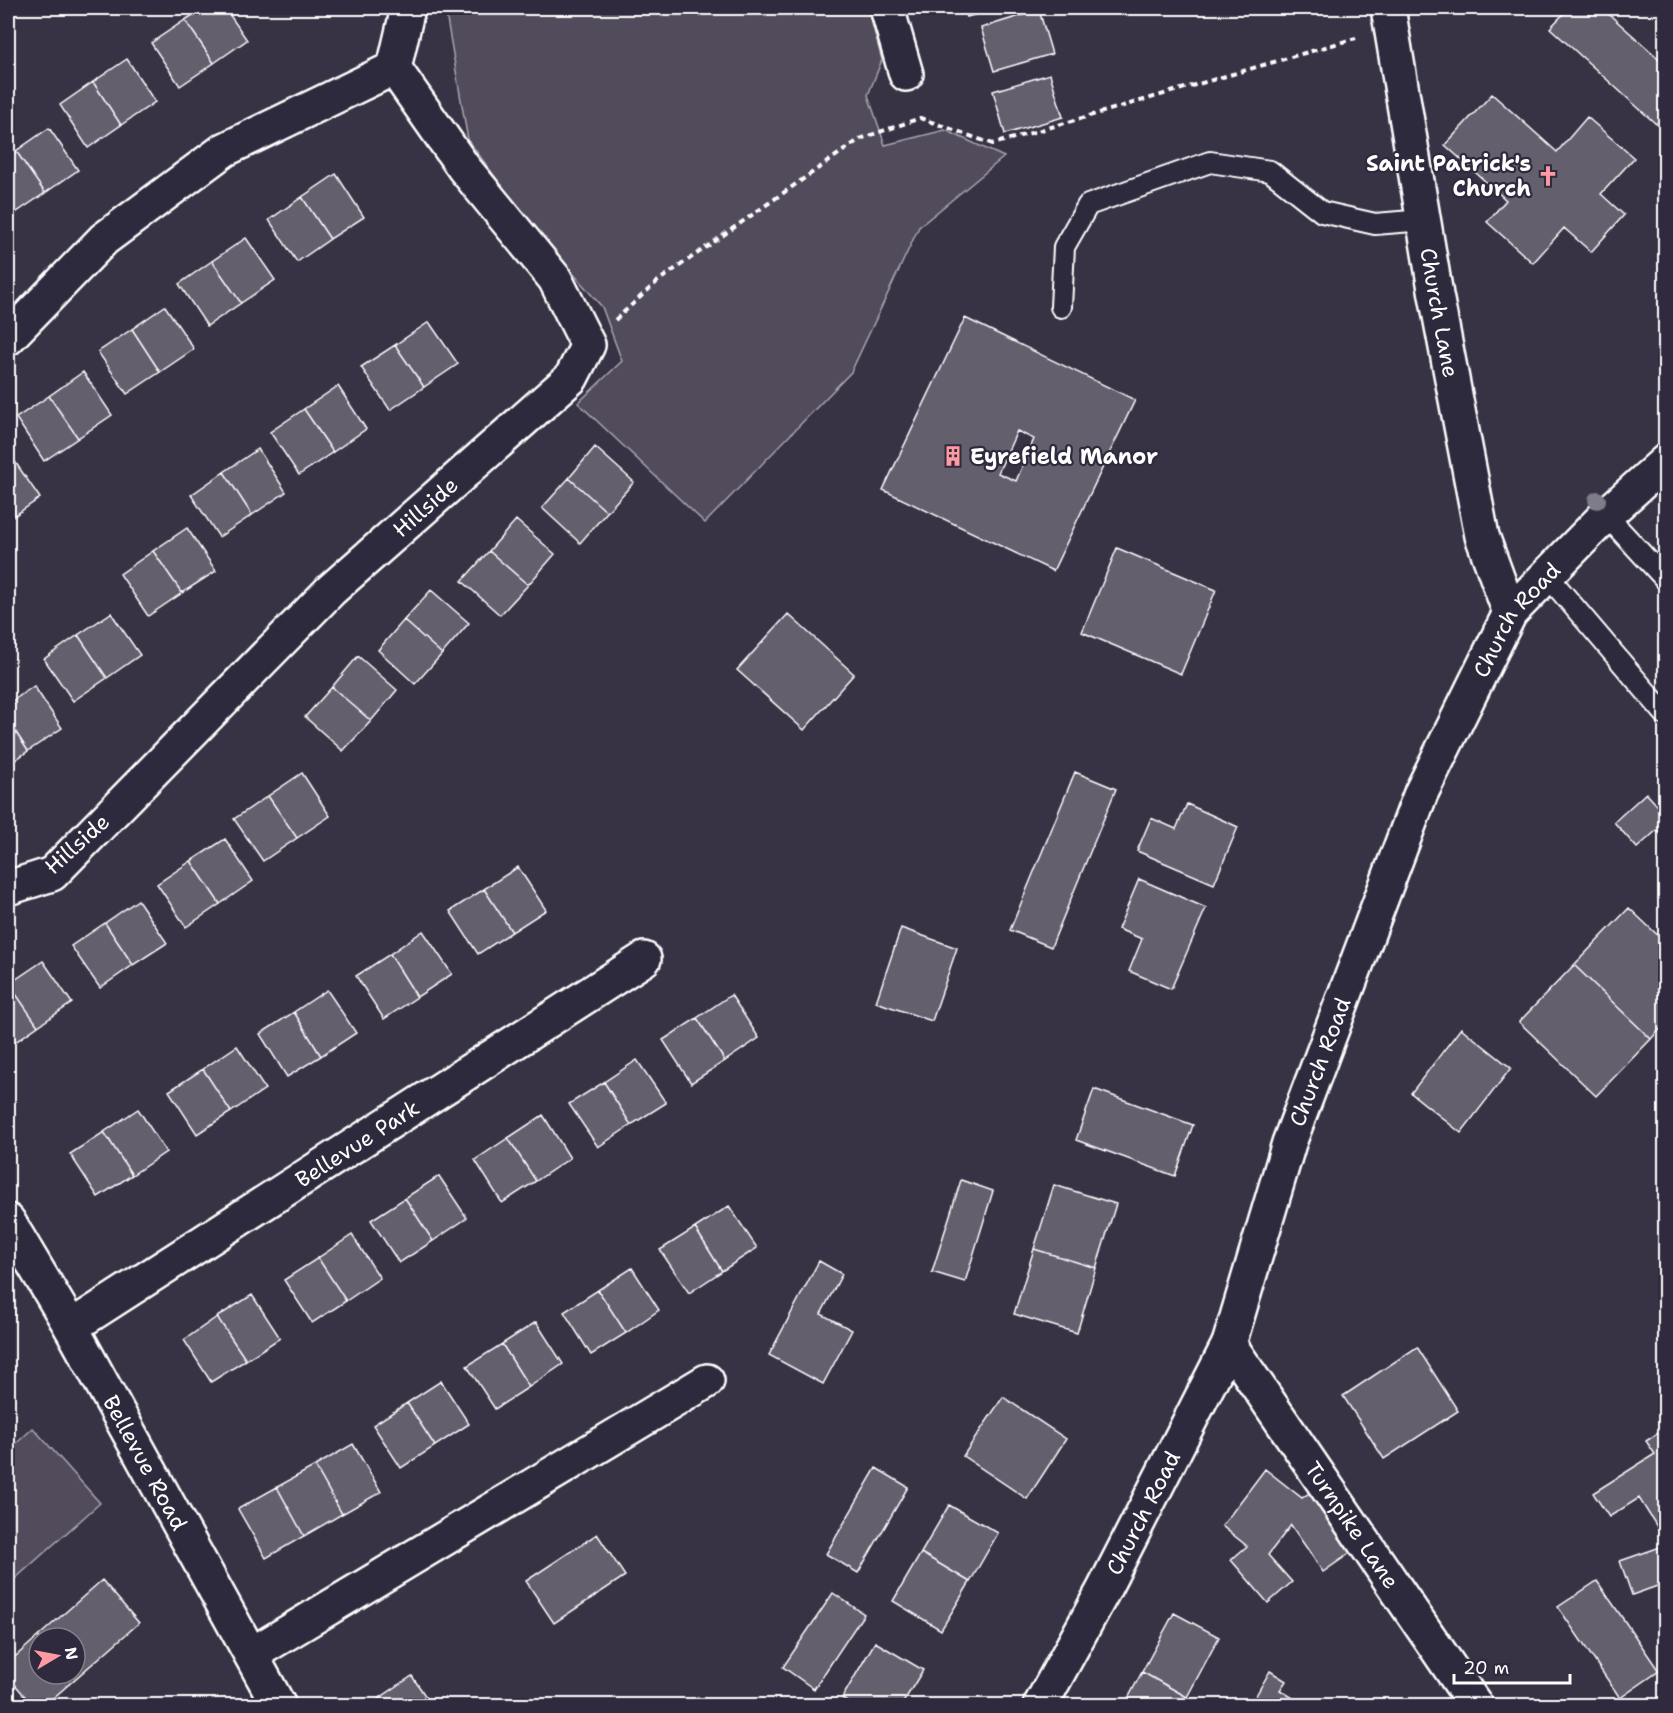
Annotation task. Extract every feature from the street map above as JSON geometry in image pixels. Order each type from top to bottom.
[{"type":"street","points":[[408,8],[394,68],[464,168],[555,279],[588,345]]},
{"type":"street","points":[[887,8],[906,74]]},
{"type":"street","name":"Church Lane","points":[[1391,18],[1424,220],[1482,536],[1510,613]]},
{"type":"street","points":[[8,338],[104,239],[224,150],[394,68]]},
{"type":"street","name":"Hillside","points":[[8,888],[52,874],[331,591],[572,378],[588,345]]},
{"type":"street","name":"Church Road","points":[[1040,1706],[1103,1591],[1229,1344],[1289,1143],[1421,793],[1510,613],[1606,515],[1665,461]]},
{"type":"street","name":"Bellevue Park","points":[[71,1327],[644,959]]},
{"type":"street","name":"Bellevue Road","points":[[8,1221],[71,1327],[279,1706]]},
{"type":"street","name":"Turnpike Lane","points":[[1229,1344],[1476,1706]]},
{"type":"street","points":[[252,1654],[707,1381]]},
{"type":"lane","points":[[1060,307],[1064,247],[1088,205],[1210,162],[1270,171],[1322,212],[1375,224],[1424,220]]},
{"type":"lane","points":[[1606,515],[1665,580]]},
{"type":"lane","points":[[1547,575],[1665,715]]},
{"type":"path","points":[[588,345],[658,281],[860,139],[920,118],[993,144],[1391,18]]},
{"type":"shaded area","points":[[445,8],[868,8],[882,60],[868,95],[885,145],[945,130],[1004,157],[919,227],[851,372],[705,523],[578,403],[622,361],[602,307],[527,220],[468,140]]},
{"type":"shaded area","points":[[33,1428],[100,1503],[8,1585],[8,1451]]},
{"type":"building","points":[[204,8],[225,8],[247,40],[214,63],[185,20]]},
{"type":"building","points":[[964,8],[998,8],[967,17]]},
{"type":"building","points":[[1569,8],[1602,8],[1666,65],[1666,113],[1656,124],[1550,28]]},
{"type":"building","points":[[1039,10],[1052,54],[994,71],[981,28]]},
{"type":"building","points":[[185,20],[214,63],[180,86],[151,43]]},
{"type":"building","points":[[127,59],[155,102],[121,125],[93,82]]},
{"type":"building","points":[[1050,74],[1063,117],[1005,134],[993,91]]},
{"type":"building","points":[[93,82],[121,125],[88,148],[60,105]]},
{"type":"building","name":"Saint Patrick's Church","points":[[1492,94],[1557,152],[1587,117],[1634,158],[1601,194],[1624,215],[1591,252],[1564,228],[1533,263],[1487,222],[1506,200],[1445,145]]},
{"type":"building","points":[[49,128],[78,170],[45,193],[16,151]]},
{"type":"building","points":[[16,151],[45,193],[11,216],[8,211],[8,156]]},
{"type":"building","points":[[336,174],[364,217],[330,239],[302,197]]},
{"type":"building","points":[[302,197],[330,239],[297,262],[269,220]]},
{"type":"building","points":[[246,238],[275,280],[241,303],[212,261]]},
{"type":"building","points":[[212,261],[241,303],[207,326],[179,284]]},
{"type":"building","points":[[165,306],[194,349],[160,372],[132,329]]},
{"type":"building","name":"Eyrefield Manor","points":[[965,318],[1135,400],[1053,571],[883,490]],"holes":[[[1017,431],[1034,439],[1016,481],[998,473]]]},
{"type":"building","points":[[429,322],[458,364],[424,387],[395,345]]},
{"type":"building","points":[[132,329],[160,372],[127,394],[98,352]]},
{"type":"building","points":[[395,345],[424,387],[390,410],[361,367]]},
{"type":"building","points":[[83,372],[112,415],[78,438],[49,396]]},
{"type":"building","points":[[338,386],[366,429],[333,452],[304,409]]},
{"type":"building","points":[[49,396],[78,438],[44,461],[16,418]]},
{"type":"building","points":[[304,409],[333,452],[299,475],[270,432]]},
{"type":"building","points":[[595,447],[634,482],[607,512],[569,478]]},
{"type":"building","points":[[258,449],[286,492],[252,515],[224,472]]},
{"type":"building","points":[[11,456],[40,498],[8,520],[8,458]]},
{"type":"building","points":[[224,472],[252,515],[219,537],[191,495]]},
{"type":"building","points":[[569,478],[607,512],[580,543],[542,508]]},
{"type":"building","points":[[516,520],[555,554],[528,585],[489,551]]},
{"type":"building","points":[[187,528],[216,571],[182,593],[153,551]]},
{"type":"building","points":[[1117,548],[1216,590],[1181,674],[1082,632]]},
{"type":"building","points":[[153,551],[182,593],[148,616],[120,574]]},
{"type":"building","points":[[489,551],[528,585],[500,615],[462,581]]},
{"type":"building","points":[[431,590],[469,623],[442,654],[404,620]]},
{"type":"building","points":[[111,613],[140,655],[107,678],[78,635]]},
{"type":"building","points":[[788,614],[854,674],[804,730],[737,670]]},
{"type":"building","points":[[404,620],[442,654],[415,684],[378,650]]},
{"type":"building","points":[[78,635],[107,678],[73,701],[44,659]]},
{"type":"building","points":[[358,656],[397,690],[371,721],[332,687]]},
{"type":"building","points":[[34,686],[62,728],[28,751],[8,720],[8,704]]},
{"type":"building","points":[[332,687],[371,721],[343,751],[305,717]]},
{"type":"building","points":[[8,720],[28,751],[8,765]]},
{"type":"building","points":[[1075,772],[1116,789],[1051,947],[1010,930]]},
{"type":"building","points":[[302,773],[330,816],[297,838],[268,796]]},
{"type":"building","points":[[1646,793],[1666,815],[1666,840],[1657,830],[1637,848],[1614,822]]},
{"type":"building","points":[[268,796],[297,838],[263,861],[234,819]]},
{"type":"building","points":[[1187,804],[1238,827],[1214,884],[1137,851],[1151,818],[1176,829]]},
{"type":"building","points":[[225,839],[253,881],[220,904],[191,861]]},
{"type":"building","points":[[191,861],[220,904],[186,927],[157,884]]},
{"type":"building","points":[[518,867],[546,910],[512,932],[484,889]]},
{"type":"building","points":[[1139,879],[1206,908],[1171,989],[1129,971],[1142,939],[1118,929]]},
{"type":"building","points":[[484,889],[512,932],[478,954],[450,911]]},
{"type":"building","points":[[138,900],[167,943],[133,965],[105,923]]},
{"type":"building","points":[[1629,908],[1666,943],[1666,1023],[1651,1039],[1574,965]]},
{"type":"building","points":[[105,923],[133,965],[100,988],[71,946]]},
{"type":"building","points":[[901,928],[957,948],[932,1021],[876,1002]]},
{"type":"building","points":[[423,931],[452,974],[417,997],[390,954]]},
{"type":"building","points":[[390,954],[417,997],[384,1019],[356,976]]},
{"type":"building","points":[[43,961],[72,1003],[38,1026],[9,984]]},
{"type":"building","points":[[1574,965],[1651,1039],[1596,1096],[1519,1022]]},
{"type":"building","points":[[8,985],[38,1026],[8,1047]]},
{"type":"building","points":[[327,990],[356,1033],[321,1056],[294,1012]]},
{"type":"building","points":[[731,995],[759,1038],[725,1061],[697,1018]]},
{"type":"building","points":[[294,1012],[321,1056],[287,1077],[260,1034]]},
{"type":"building","points":[[697,1018],[725,1061],[691,1083],[663,1040]]},
{"type":"building","points":[[1461,1028],[1511,1068],[1461,1133],[1411,1093]]},
{"type":"building","points":[[237,1046],[265,1089],[231,1112],[203,1069]]},
{"type":"building","points":[[637,1060],[666,1103],[631,1125],[604,1082]]},
{"type":"building","points":[[203,1069],[231,1112],[197,1134],[169,1091]]},
{"type":"building","points":[[604,1082],[631,1125],[598,1147],[569,1104]]},
{"type":"building","points":[[1094,1089],[1193,1125],[1175,1176],[1076,1140]]},
{"type":"building","points":[[138,1109],[166,1152],[132,1175],[104,1132]]},
{"type":"building","points":[[543,1115],[570,1158],[536,1181],[508,1138]]},
{"type":"building","points":[[104,1132],[132,1175],[98,1197],[70,1154]]},
{"type":"building","points":[[508,1138],[536,1181],[502,1203],[475,1160]]},
{"type":"building","points":[[439,1176],[467,1218],[433,1241],[405,1198]]},
{"type":"building","points":[[961,1180],[993,1191],[965,1282],[932,1272]]},
{"type":"building","points":[[1054,1185],[1116,1204],[1096,1268],[1034,1249]]},
{"type":"building","points":[[405,1198],[433,1241],[399,1263],[371,1220]]},
{"type":"building","points":[[729,1206],[757,1248],[722,1271],[695,1228]]},
{"type":"building","points":[[695,1228],[722,1271],[689,1293],[660,1250]]},
{"type":"building","points":[[352,1235],[380,1278],[346,1301],[318,1258]]},
{"type":"building","points":[[1034,1249],[1096,1268],[1077,1333],[1014,1314]]},
{"type":"building","points":[[318,1258],[346,1301],[312,1323],[284,1280]]},
{"type":"building","points":[[819,1261],[842,1274],[821,1314],[852,1330],[823,1384],[769,1355]]},
{"type":"building","points":[[632,1268],[659,1310],[626,1333],[598,1290]]},
{"type":"building","points":[[598,1290],[626,1333],[591,1355],[564,1312]]},
{"type":"building","points":[[252,1295],[280,1338],[246,1360],[217,1317]]},
{"type":"building","points":[[217,1317],[246,1360],[211,1382],[184,1340]]},
{"type":"building","points":[[536,1322],[563,1364],[529,1387],[502,1344]]},
{"type":"building","points":[[502,1344],[529,1387],[495,1409],[467,1366]]},
{"type":"building","points":[[1417,1347],[1458,1411],[1384,1459],[1343,1396]]},
{"type":"building","points":[[441,1381],[469,1424],[435,1446],[407,1403]]},
{"type":"building","points":[[1003,1397],[1066,1439],[1027,1499],[963,1456]]},
{"type":"building","points":[[407,1403],[435,1446],[401,1468],[373,1425]]},
{"type":"building","points":[[1666,1428],[1666,1525],[1659,1530],[1639,1498],[1609,1517],[1593,1493],[1655,1454],[1646,1441]]},
{"type":"building","points":[[353,1444],[381,1492],[342,1514],[315,1466]]},
{"type":"building","points":[[315,1466],[342,1514],[304,1536],[277,1487]]},
{"type":"building","points":[[876,1468],[908,1487],[858,1573],[826,1554]]},
{"type":"building","points":[[1265,1469],[1302,1498],[1312,1491],[1353,1551],[1323,1572],[1291,1525],[1268,1555],[1292,1582],[1268,1603],[1231,1560],[1247,1546],[1222,1526]]},
{"type":"building","points":[[277,1487],[304,1536],[266,1558],[238,1509]]},
{"type":"building","points":[[949,1505],[998,1533],[970,1582],[921,1553]]},
{"type":"building","points":[[597,1534],[625,1576],[554,1623],[526,1581]]},
{"type":"building","points":[[1666,1545],[1666,1583],[1632,1595],[1620,1561]]},
{"type":"building","points":[[921,1553],[970,1582],[941,1630],[893,1601]]},
{"type":"building","points":[[102,1580],[139,1623],[87,1668],[87,1626],[50,1626]]},
{"type":"building","points":[[1597,1581],[1659,1671],[1620,1698],[1558,1607]]},
{"type":"building","points":[[833,1593],[864,1614],[814,1689],[783,1667]]},
{"type":"building","points":[[1174,1613],[1219,1637],[1187,1697],[1142,1672]]},
{"type":"building","points":[[875,1642],[923,1670],[901,1706],[854,1706],[842,1698]]},
{"type":"building","points":[[27,1646],[27,1686],[67,1686],[44,1706],[33,1706],[8,1676],[8,1663]]},
{"type":"building","points":[[1270,1671],[1286,1681],[1280,1690],[1306,1706],[1250,1706]]},
{"type":"building","points":[[1142,1672],[1187,1697],[1183,1706],[1124,1706]]},
{"type":"building","points":[[412,1676],[432,1706],[368,1706]]},
{"type":"place","name":"Saint Patrick's Church","points":[[1548,176]]},
{"type":"place","name":"Eyrefield Manor","points":[[953,456]]}]
